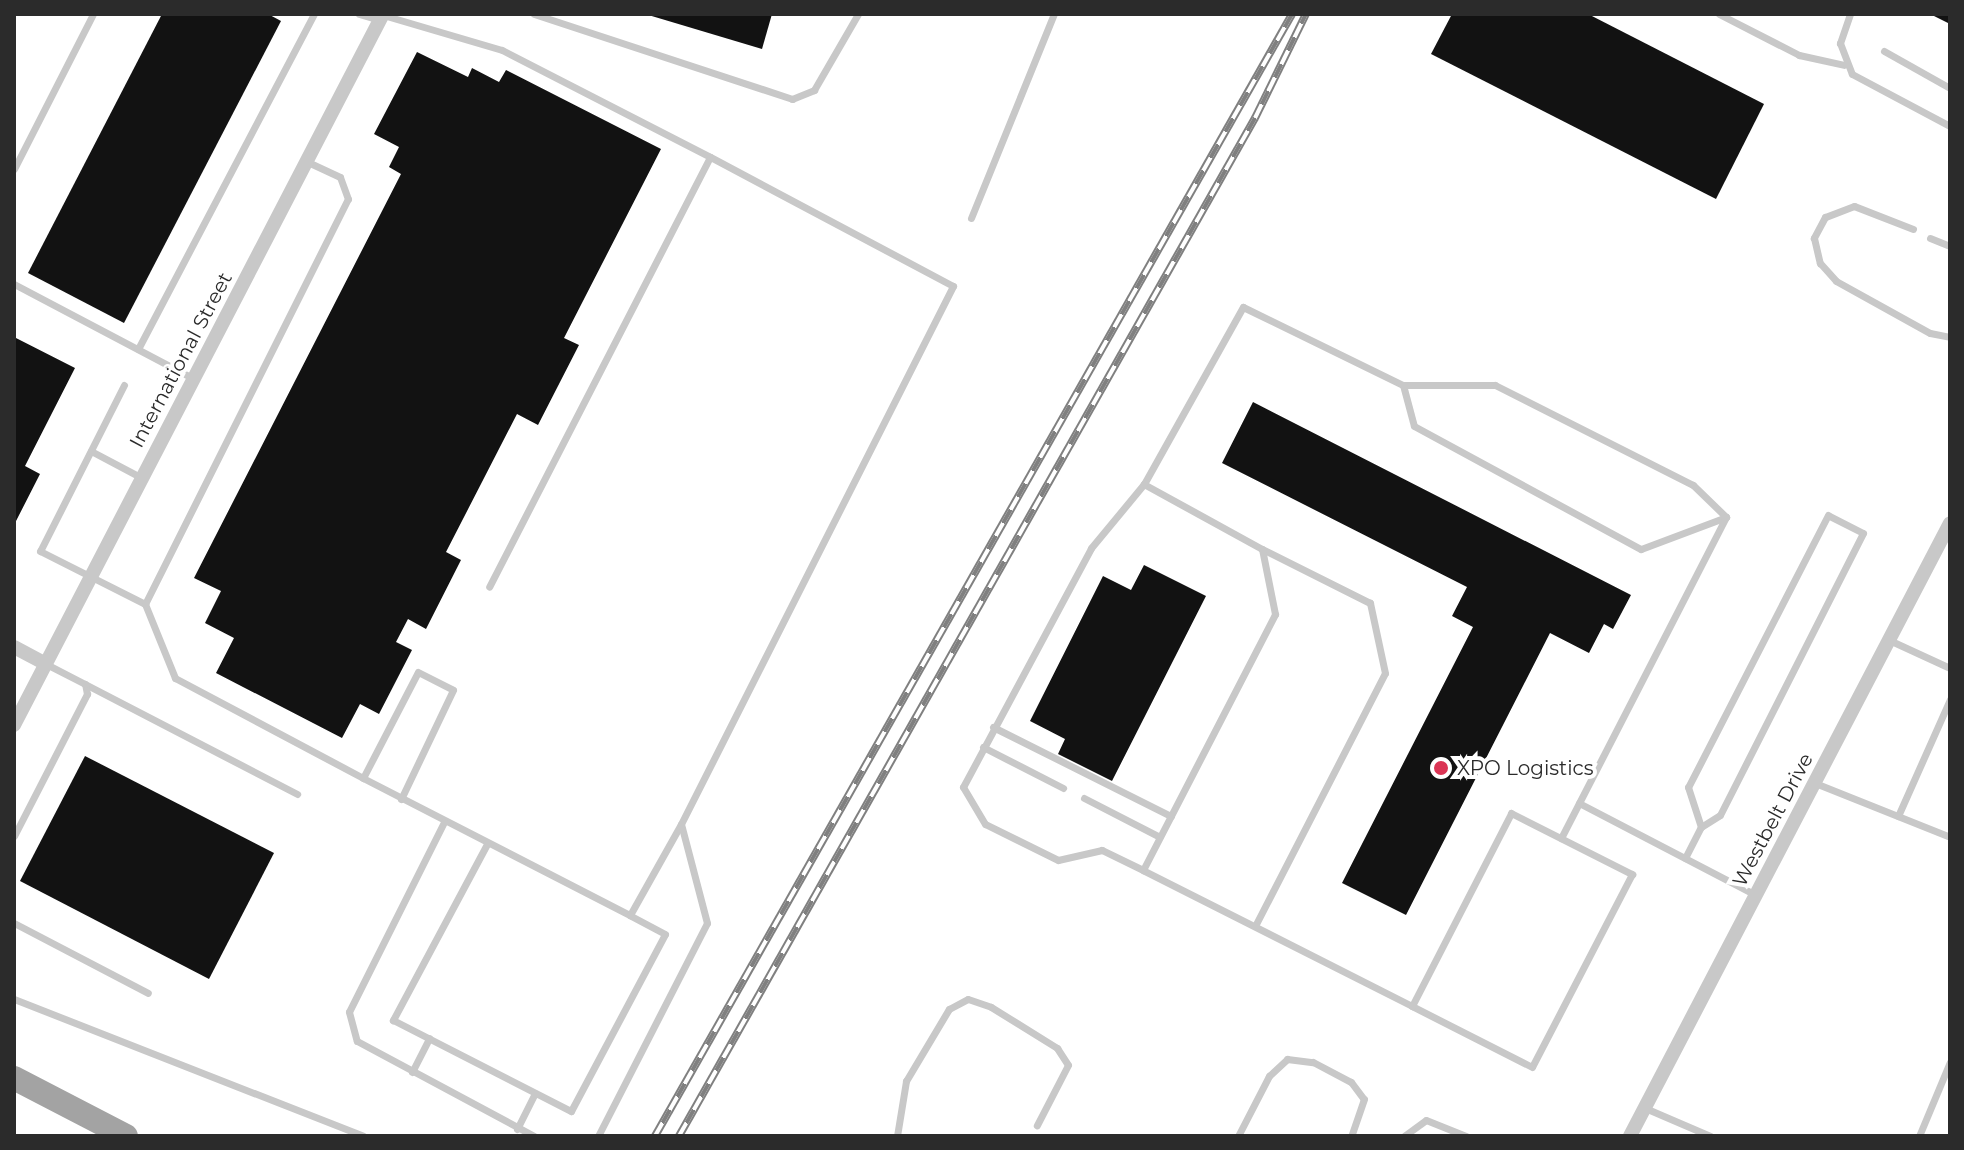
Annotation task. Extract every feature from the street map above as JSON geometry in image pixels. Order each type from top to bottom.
[{"type":"main road","points":[[14,1078],[126,1136]]},
{"type":"street","name":"International Street","points":[[14,725],[382,16]]},
{"type":"street","name":"Westbelt Drive","points":[[1630,1136],[1950,523]]},
{"type":"street","points":[[14,647],[46,664]]},
{"type":"lane","points":[[14,169],[93,14]]},
{"type":"lane","points":[[138,349],[314,14]]},
{"type":"lane","points":[[359,14],[382,16],[502,50],[953,286],[681,824],[630,915]]},
{"type":"lane","points":[[534,14],[792,99],[814,90],[858,14]]},
{"type":"lane","points":[[971,218],[1054,14]]},
{"type":"lane","points":[[1719,14],[1799,55],[1844,65]]},
{"type":"lane","points":[[1850,14],[1840,43],[1844,65],[1852,74],[1950,126]]},
{"type":"lane","points":[[1884,51],[1950,88]]},
{"type":"lane","points":[[489,587],[710,157]]},
{"type":"lane","points":[[145,604],[348,199],[340,177],[308,162]]},
{"type":"lane","points":[[1913,229],[1854,206],[1825,217],[1814,238],[1820,263],[1836,281],[1930,333],[1950,337]]},
{"type":"lane","points":[[1930,238],[1950,246]]},
{"type":"lane","points":[[14,284],[194,379]]},
{"type":"lane","points":[[1412,1006],[1511,813],[1632,874],[1532,1067],[1102,850],[1058,860],[985,824],[963,787],[1091,548],[1144,484],[1243,307],[1403,385],[1495,385],[1693,485],[1726,517]]},
{"type":"lane","points":[[124,385],[40,551],[145,604],[175,678],[444,822],[665,934],[571,1111],[393,1020],[487,844]]},
{"type":"lane","points":[[1403,385],[1414,426],[1641,549],[1726,517]]},
{"type":"lane","points":[[91,451],[142,478]]},
{"type":"lane","points":[[1144,484],[1262,549],[1370,603],[1385,673],[1255,926]]},
{"type":"lane","points":[[1685,858],[1701,827],[1720,815],[1863,533],[1828,515],[1688,787],[1701,827]]},
{"type":"lane","points":[[1561,838],[1726,517]]},
{"type":"lane","points":[[1143,870],[1275,614],[1262,549]]},
{"type":"lane","points":[[1889,640],[1950,668]]},
{"type":"lane","points":[[46,664],[297,794]]},
{"type":"lane","points":[[363,778],[418,672],[453,690],[401,799]]},
{"type":"lane","points":[[14,836],[87,694],[85,684]]},
{"type":"lane","points":[[1898,816],[1950,699]]},
{"type":"lane","points":[[993,727],[1171,816]]},
{"type":"lane","points":[[983,747],[1063,788]]},
{"type":"lane","points":[[1815,783],[1950,837]]},
{"type":"lane","points":[[1084,798],[1160,837]]},
{"type":"lane","points":[[1579,803],[1756,895]]},
{"type":"lane","points":[[444,822],[349,1012],[357,1041],[534,1136]]},
{"type":"lane","points":[[598,1136],[707,923],[681,824]]},
{"type":"lane","points":[[14,923],[148,993]]},
{"type":"lane","points":[[14,999],[363,1136]]},
{"type":"lane","points":[[897,1136],[906,1081],[949,1009],[968,999],[991,1007],[1057,1048],[1068,1065],[1037,1125]]},
{"type":"lane","points":[[412,1072],[429,1038]]},
{"type":"lane","points":[[1238,1136],[1269,1076],[1287,1059],[1313,1062],[1351,1082],[1364,1099],[1351,1136]]},
{"type":"lane","points":[[1919,1136],[1950,1062]]},
{"type":"lane","points":[[517,1129],[535,1093]]},
{"type":"lane","points":[[1645,1108],[1710,1136]]},
{"type":"lane","points":[[1404,1136],[1426,1120],[1466,1136]]},
{"type":"building","points":[[162,14],[268,14],[281,21],[124,323],[28,273]]},
{"type":"building","points":[[645,14],[772,14],[762,49]]},
{"type":"building","points":[[1452,14],[1588,14],[1764,104],[1716,199],[1431,54]]},
{"type":"building","points":[[1930,14],[1950,14],[1950,24]]},
{"type":"building","points":[[417,52],[468,77],[472,68],[499,82],[506,70],[661,149],[564,338],[579,345],[538,425],[517,414],[446,552],[461,560],[426,629],[408,619],[396,642],[412,650],[379,714],[360,704],[342,738],[216,673],[234,638],[205,623],[221,591],[194,578],[401,174],[389,167],[399,147],[374,134]]},
{"type":"building","points":[[14,337],[75,368],[25,466],[40,474],[14,525]]},
{"type":"building","name":"XPO Logistics","points":[[1253,402],[1631,595],[1613,629],[1604,624],[1589,653],[1550,633],[1406,915],[1342,883],[1473,627],[1452,616],[1467,587],[1222,463]]},
{"type":"building","points":[[1144,565],[1206,596],[1112,781],[1058,754],[1065,739],[1030,721],[1103,576],[1131,590]]},
{"type":"building","points":[[85,756],[274,853],[209,979],[20,881]]},
{"type":"railway","points":[[655,1136],[1292,14]]},
{"type":"railway","points":[[679,1136],[1255,118],[1306,14]]},
{"type":"place","name":"XPO Logistics","points":[[1441,768]]}]
